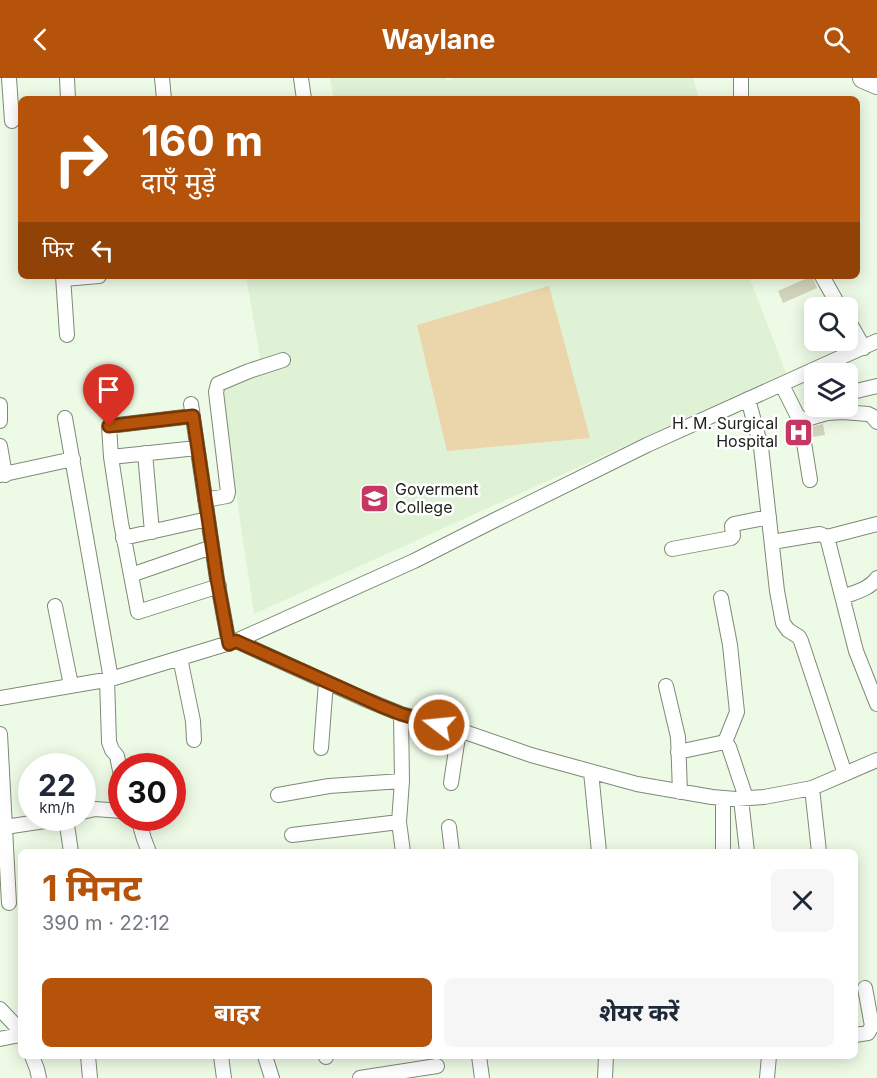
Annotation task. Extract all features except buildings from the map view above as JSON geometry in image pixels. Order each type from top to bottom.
[{"type":"highway","points":[[863,78],[877,84]]},
{"type":"street","points":[[9,78],[12,121]]},
{"type":"street","points":[[67,78],[68,96]]},
{"type":"street","points":[[162,78],[164,96]]},
{"type":"street","points":[[301,78],[304,96]]},
{"type":"street","points":[[741,78],[741,96]]},
{"type":"street","points":[[63,279],[67,334]]},
{"type":"street","points":[[824,279],[834,297]]},
{"type":"street","points":[[858,338],[864,348]]},
{"type":"street","points":[[0,698],[109,679],[232,642],[414,561],[647,445],[877,341]]},
{"type":"street","points":[[205,500],[227,496],[228,492],[216,392],[218,384],[249,370],[283,360]]},
{"type":"street","points":[[782,385],[800,418],[810,480]]},
{"type":"street","points":[[858,391],[877,386]]},
{"type":"street","points":[[748,399],[760,447],[777,591],[783,623],[801,641],[845,774]]},
{"type":"street","points":[[0,405],[0,421]]},
{"type":"street","points":[[219,586],[138,612],[123,538],[111,457],[109,426],[192,410],[212,547],[232,642]]},
{"type":"street","points":[[800,418],[803,420],[827,413],[843,412],[868,414],[877,422]]},
{"type":"street","points":[[65,418],[109,679],[109,742],[114,753]]},
{"type":"street","points":[[0,446],[2,475],[73,459]]},
{"type":"street","points":[[111,457],[197,448]]},
{"type":"street","points":[[146,453],[152,532]]},
{"type":"street","points":[[672,549],[731,538],[734,524],[769,516]]},
{"type":"street","points":[[123,538],[208,519]]},
{"type":"street","points":[[772,542],[820,534],[827,537],[877,524]]},
{"type":"street","points":[[827,537],[856,651],[877,704]]},
{"type":"street","points":[[131,575],[212,547]]},
{"type":"street","points":[[843,597],[872,585],[877,578]]},
{"type":"street","points":[[721,598],[730,645],[737,712],[725,742]]},
{"type":"street","points":[[55,606],[71,686]]},
{"type":"street","points":[[232,642],[401,714],[591,772],[680,792],[723,798],[764,797],[812,788],[877,760]]},
{"type":"street","points":[[180,658],[193,721],[194,740]]},
{"type":"street","points":[[321,747],[326,682]]},
{"type":"street","points":[[666,686],[676,732],[680,792]]},
{"type":"street","points":[[401,714],[402,781],[399,822],[403,849]]},
{"type":"street","points":[[451,783],[459,730]]},
{"type":"street","points":[[0,734],[9,903]]},
{"type":"street","points":[[678,752],[725,742]]},
{"type":"street","points":[[725,742],[729,747],[744,798],[747,849]]},
{"type":"street","points":[[591,772],[599,849]]},
{"type":"street","points":[[278,795],[329,786],[402,781]]},
{"type":"street","points":[[812,788],[819,849]]},
{"type":"street","points":[[723,798],[723,849]]},
{"type":"street","points":[[292,835],[399,822]]},
{"type":"street","points":[[5,827],[18,825]]},
{"type":"street","points":[[449,827],[452,849]]},
{"type":"street","points":[[70,831],[71,849]]},
{"type":"street","points":[[141,831],[148,849]]},
{"type":"street","points":[[858,1035],[868,1033],[872,1026],[865,988]]},
{"type":"street","points":[[0,1009],[18,1030]]},
{"type":"street","points":[[0,1039],[18,1036]]},
{"type":"street","points":[[33,1059],[39,1078]]},
{"type":"street","points":[[88,1059],[90,1078]]},
{"type":"street","points":[[221,1059],[224,1078]]},
{"type":"street","points":[[266,1059],[272,1078]]},
{"type":"street","points":[[479,1059],[482,1078]]},
{"type":"street","points":[[605,1078],[606,1059]]},
{"type":"street","points":[[767,1078],[769,1059]]},
{"type":"street","points":[[360,1078],[438,1067]]},
{"type":"shaded area","points":[[330,78],[446,78],[447,80],[456,78],[693,78],[698,96],[333,96]]},
{"type":"shaded area","name":"Goverment College","points":[[247,279],[750,279],[786,373],[254,614],[219,381],[260,358]]},
{"type":"shaded area","points":[[549,286],[590,438],[447,451],[417,325]]},
{"type":"place","name":"H. M. Surgical Hospital","points":[[799,432]]},
{"type":"place","name":"Goverment College","points":[[374,498]]},
{"type":"route","points":[[109,426],[193,416],[229,644],[236,641],[381,706],[439,725]]}]
